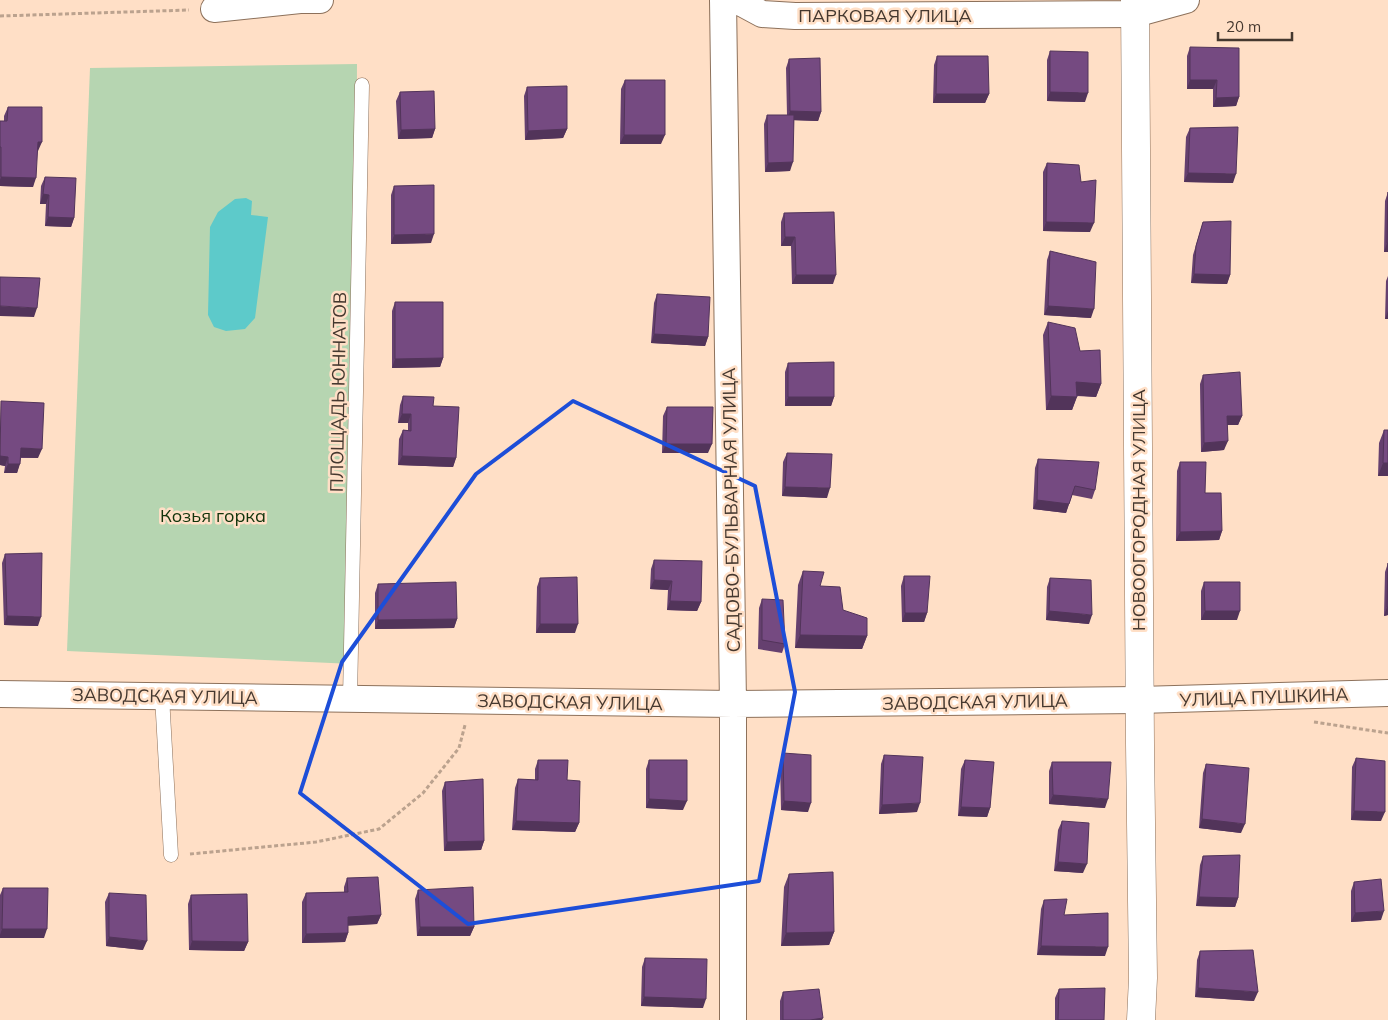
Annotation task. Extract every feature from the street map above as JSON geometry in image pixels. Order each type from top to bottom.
[{"type":"street","points":[[214,9],[300,0],[320,0]]},
{"type":"street","name":"САДОВО-БУЛЬВАРНАЯ УЛИЦА","points":[[723,0],[734,704],[733,1020]]},
{"type":"street","name":"ПАРКОВАЯ УЛИЦА","points":[[736,0],[762,14],[795,16],[1135,7],[1186,0]]},
{"type":"street","name":"НОВООГОРОДНАЯ УЛИЦА","points":[[1135,7],[1142,1020]]},
{"type":"street","name":"УЛИЦА ПУШКИНА","points":[[1139,700],[1388,693]]},
{"type":"street","name":"ЗАВОДСКАЯ УЛИЦА","points":[[0,694],[734,704],[1139,700]]},
{"type":"lane","name":"ПЛОЩАДЬ ЮННАТОВ","points":[[350,699],[362,85]]},
{"type":"lane","points":[[162,696],[171,855]]},
{"type":"path","points":[[0,16],[214,9]]},
{"type":"path","points":[[171,855],[316,842],[379,829],[423,793],[459,748],[470,700]]},
{"type":"highlighted area","points":[[573,401],[755,486],[795,692],[759,881],[468,924],[300,793],[342,662],[476,474]]},
{"type":"green space","name":"Козья горка","points":[[357,64],[353,664],[67,651],[90,68]]},
{"type":"water","points":[[246,198],[252,201],[251,215],[268,217],[255,318],[245,329],[226,331],[214,327],[208,315],[210,227],[218,212],[235,199]]},
{"type":"building","points":[[1190,47],[1239,48],[1239,97],[1216,98],[1217,80],[1190,80]]},
{"type":"building","points":[[1050,51],[1088,52],[1088,93],[1050,92]]},
{"type":"building","points":[[937,56],[988,56],[989,94],[936,94]]},
{"type":"building","points":[[820,58],[821,112],[790,111],[789,59]]},
{"type":"building","points":[[625,80],[665,80],[665,135],[624,135]]},
{"type":"building","points":[[567,86],[567,129],[528,131],[527,87]]},
{"type":"building","points":[[434,91],[435,129],[401,130],[400,92]]},
{"type":"building","points":[[8,107],[42,107],[42,142],[38,142],[36,178],[1,177],[0,121],[7,121]]},
{"type":"building","points":[[767,115],[794,115],[793,162],[768,163]]},
{"type":"building","points":[[1238,127],[1236,174],[1188,173],[1190,128]]},
{"type":"building","points":[[1047,163],[1079,165],[1081,182],[1096,180],[1094,223],[1046,222]]},
{"type":"building","points":[[45,177],[76,178],[74,218],[48,217],[49,195],[43,194]]},
{"type":"building","points":[[434,185],[434,234],[394,235],[394,186]]},
{"type":"building","points":[[1388,192],[1388,243],[1387,243]]},
{"type":"building","points":[[834,212],[836,275],[796,275],[795,237],[785,237],[784,213]]},
{"type":"building","points":[[1231,221],[1230,275],[1194,274],[1196,246],[1203,222]]},
{"type":"building","points":[[1050,251],[1096,262],[1094,309],[1048,306]]},
{"type":"building","points":[[0,277],[40,278],[37,308],[0,306]]},
{"type":"building","points":[[657,294],[710,297],[708,337],[654,334]]},
{"type":"building","points":[[395,302],[443,302],[443,358],[395,359]]},
{"type":"building","points":[[1048,322],[1075,328],[1080,351],[1100,350],[1101,384],[1076,382],[1077,397],[1051,396]]},
{"type":"building","points":[[834,362],[834,397],[788,397],[788,363]]},
{"type":"building","points":[[1240,372],[1242,416],[1227,416],[1228,441],[1204,443],[1203,375]]},
{"type":"building","points":[[403,396],[434,397],[433,406],[459,407],[456,458],[402,456],[403,430],[411,431],[411,414],[402,414]]},
{"type":"building","points":[[1,401],[44,403],[42,449],[21,448],[20,464],[8,464],[8,457],[0,456]]},
{"type":"building","points":[[667,407],[713,407],[712,444],[666,444]]},
{"type":"building","points":[[1384,430],[1388,430],[1388,463],[1383,463]]},
{"type":"building","points":[[787,453],[832,454],[830,488],[785,487]]},
{"type":"building","points":[[1038,459],[1099,462],[1095,490],[1075,486],[1069,504],[1037,500]]},
{"type":"building","points":[[1180,462],[1206,462],[1205,493],[1221,493],[1222,531],[1180,532]]},
{"type":"building","points":[[42,553],[41,617],[7,616],[5,554]]},
{"type":"building","points":[[654,560],[702,561],[701,602],[670,601],[672,581],[654,580]]},
{"type":"building","points":[[1388,563],[1388,607],[1387,607]]},
{"type":"building","points":[[803,571],[824,572],[820,586],[840,587],[843,610],[867,618],[867,636],[800,635]]},
{"type":"building","points":[[904,576],[930,576],[927,613],[905,613]]},
{"type":"building","points":[[577,577],[578,624],[540,624],[540,578]]},
{"type":"building","points":[[1050,578],[1091,580],[1092,615],[1049,611]]},
{"type":"building","points":[[456,582],[457,619],[378,620],[378,584]]},
{"type":"building","points":[[1204,582],[1240,582],[1240,611],[1205,611]]},
{"type":"building","points":[[762,599],[783,600],[785,644],[762,640]]},
{"type":"building","points":[[783,753],[811,755],[811,803],[784,801]]},
{"type":"building","points":[[884,755],[923,757],[920,803],[882,805]]},
{"type":"building","points":[[1356,758],[1385,761],[1385,812],[1354,811]]},
{"type":"building","points":[[538,760],[568,760],[567,780],[580,781],[579,823],[516,821],[518,779],[538,780]]},
{"type":"building","points":[[649,760],[687,760],[687,801],[649,799]]},
{"type":"building","points":[[965,760],[994,762],[990,808],[961,807]]},
{"type":"building","points":[[1052,762],[1111,762],[1108,799],[1053,795]]},
{"type":"building","points":[[1206,764],[1249,768],[1245,824],[1202,819]]},
{"type":"building","points":[[483,779],[484,841],[447,842],[445,782]]},
{"type":"building","points":[[1062,821],[1089,823],[1087,864],[1058,862]]},
{"type":"building","points":[[1240,855],[1238,898],[1199,897],[1203,856]]},
{"type":"building","points":[[833,872],[834,932],[786,933],[789,874]]},
{"type":"building","points":[[378,877],[381,915],[348,917],[348,933],[306,934],[306,893],[348,892],[347,878]]},
{"type":"building","points":[[1381,879],[1384,911],[1355,913],[1354,882]]},
{"type":"building","points":[[473,887],[474,927],[420,927],[418,890]]},
{"type":"building","points":[[3,888],[48,888],[47,929],[2,929]]},
{"type":"building","points":[[109,893],[146,895],[147,941],[109,937]]},
{"type":"building","points":[[247,894],[248,942],[192,941],[191,895]]},
{"type":"building","points":[[1067,899],[1064,915],[1108,913],[1108,947],[1041,946],[1044,900]]},
{"type":"building","points":[[1253,950],[1258,992],[1198,988],[1200,951]]},
{"type":"building","points":[[645,958],[707,959],[706,999],[644,997]]},
{"type":"building","points":[[1105,988],[1104,1020],[1058,1020],[1059,989]]},
{"type":"building","points":[[819,989],[823,1018],[783,1020],[783,992]]}]
